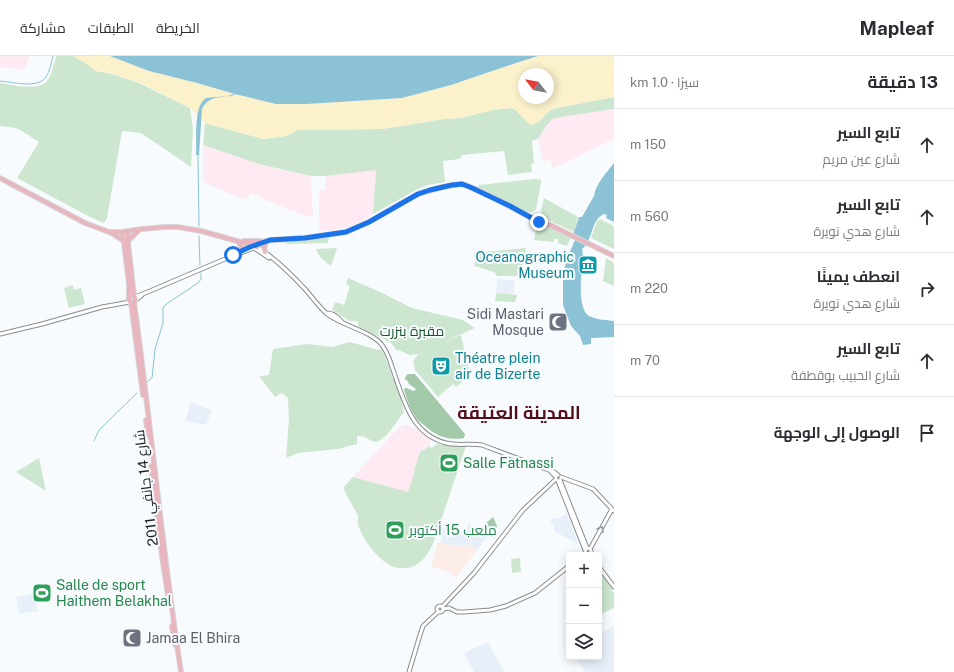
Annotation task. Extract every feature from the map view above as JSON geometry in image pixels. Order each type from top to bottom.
[{"type":"main road","points":[[0,178],[84,223],[109,232],[126,241],[140,229]]},
{"type":"main road","points":[[109,232],[178,227],[201,231],[255,248],[274,239],[280,240],[317,237],[346,232],[369,222],[418,194],[430,190],[462,184],[614,256]]},
{"type":"main road","name":"شارع 14 جانفي 2011","points":[[128,231],[126,241],[129,284],[162,556],[180,672]]},
{"type":"main road","name":"شارع 14 جانفي 2011","points":[[122,232],[126,241]]},
{"type":"main road","points":[[238,242],[266,242]]},
{"type":"main road","points":[[238,242],[243,251]]},
{"type":"main road","points":[[265,252],[264,248],[266,242]]},
{"type":"street","points":[[243,251],[255,248],[274,261]]},
{"type":"street","points":[[0,334],[121,303],[243,251],[255,248],[265,252],[298,282],[326,313],[343,324],[373,337],[382,345],[388,355],[409,413],[415,423],[425,432],[446,443],[482,445],[554,472],[558,478],[588,552]]},
{"type":"street","points":[[558,478],[593,489],[613,510],[588,552]]},
{"type":"street","points":[[409,672],[423,626],[438,612],[442,612],[442,608],[471,576],[520,514],[558,478]]},
{"type":"street","points":[[442,608],[449,608],[457,612],[464,612],[495,609],[506,606],[535,593],[566,568]]},
{"type":"street","points":[[602,571],[614,587]]},
{"type":"shaded area","points":[[0,56],[29,56],[25,70],[0,67]]},
{"type":"shaded area","points":[[614,109],[613,139],[553,169],[550,160],[543,161],[538,139],[546,126],[554,118]]},
{"type":"shaded area","points":[[203,145],[259,164],[311,176],[313,218],[289,210],[251,193],[245,200],[203,182]]},
{"type":"shaded area","points":[[376,169],[373,214],[363,221],[333,232],[329,230],[319,232],[319,190],[325,189],[326,176]]},
{"type":"shaded area","points":[[498,279],[515,281],[513,294],[496,293]]},
{"type":"shaded area","points":[[191,402],[212,410],[206,425],[185,421]]},
{"type":"shaded area","points":[[404,425],[413,427],[431,439],[429,446],[424,450],[414,470],[415,471],[408,492],[353,477],[397,429]]},
{"type":"shaded area","points":[[567,513],[578,544],[554,531],[554,525],[550,524],[552,518],[558,519]]},
{"type":"shaded area","points":[[469,524],[488,536],[478,549],[463,544],[462,547],[441,543],[442,537],[440,536],[443,525],[464,532]]},
{"type":"shaded area","points":[[438,542],[461,547],[462,544],[478,549],[456,578],[450,572],[431,567]]},
{"type":"shaded area","points":[[34,593],[38,611],[19,614],[16,597]]},
{"type":"shaded area","points":[[614,626],[614,672],[585,672],[577,660],[602,660],[602,632]]},
{"type":"shaded area","points":[[488,642],[504,672],[474,672],[464,653]]},
{"type":"green space","points":[[56,56],[73,56],[96,71],[112,74],[139,83],[190,108],[193,130],[191,167],[141,133],[122,131],[107,218],[104,223],[17,178],[39,142],[16,128],[0,126],[0,83],[26,87],[44,84],[51,74]]},
{"type":"green space","points":[[614,97],[614,109],[554,118],[546,126],[538,139],[532,141],[534,163],[531,164],[532,172],[508,175],[504,151],[462,155],[460,159],[443,161],[445,182],[428,185],[416,190],[373,214],[376,170],[326,176],[311,176],[259,164],[203,145],[205,123],[263,139],[286,136],[298,130],[382,129],[444,119],[460,118],[493,110],[512,108],[516,110],[528,123],[540,121],[549,111],[556,108]]},
{"type":"green space","points":[[535,179],[541,180],[541,182],[536,209],[531,212],[527,212],[478,187],[479,185]]},
{"type":"green space","points":[[544,198],[578,217],[574,232],[544,218],[541,211]]},
{"type":"green space","points":[[600,219],[614,226],[614,249],[591,238],[597,221]]},
{"type":"green space","points":[[543,224],[571,237],[567,246],[558,243],[558,239],[554,239],[554,242],[534,240],[537,226]]},
{"type":"green space","points":[[329,238],[328,243],[288,244],[282,241]]},
{"type":"green space","points":[[337,248],[331,266],[322,259],[316,249]]},
{"type":"green space","points":[[526,248],[521,276],[497,276],[494,272],[475,266],[474,253]]},
{"type":"green space","points":[[606,258],[614,263],[614,286],[603,281]]},
{"type":"green space","name":"مقبرة بنزرت","points":[[348,278],[412,308],[463,320],[475,328],[443,342],[461,335],[470,375],[456,387],[453,384],[438,397],[415,370],[413,362],[418,354],[409,355],[399,350],[397,351],[391,343],[358,326],[358,321],[350,321],[332,310],[335,302],[344,305],[350,286],[346,284]]},
{"type":"green space","points":[[73,285],[74,290],[81,288],[85,304],[69,308],[64,288]]},
{"type":"green space","points":[[496,293],[517,295],[515,302],[495,301]]},
{"type":"green space","points":[[350,342],[378,350],[381,349],[401,399],[404,412],[389,433],[377,442],[363,436],[357,436],[357,444],[338,449],[298,453],[286,458],[289,419],[288,398],[282,393],[275,397],[259,376],[269,375],[273,349],[307,344],[332,347]]},
{"type":"green space","points":[[408,374],[415,374],[465,434],[464,438],[453,439],[442,437],[433,432],[417,419],[410,407],[404,390],[405,388],[413,391],[416,389],[409,384],[407,380],[405,380]]},
{"type":"green space","points":[[437,444],[466,446],[434,541],[424,558],[416,565],[407,568],[392,566],[380,558],[369,546],[358,526],[358,515],[343,488],[353,477],[408,492],[421,450],[424,450],[429,446],[432,448]]},
{"type":"green space","points":[[39,458],[46,491],[16,472]]},
{"type":"green space","points":[[493,517],[497,526],[496,530],[493,531],[487,528],[485,524]]},
{"type":"green space","points":[[520,558],[521,572],[512,573],[511,559]]},
{"type":"green space","points":[[602,574],[614,593],[614,608],[602,614]]},
{"type":"sand","points":[[73,56],[110,56],[149,71],[276,104],[307,104],[402,98],[451,85],[538,56],[614,56],[614,97],[556,108],[549,111],[540,121],[531,125],[516,110],[511,108],[493,110],[460,118],[444,119],[382,129],[298,130],[286,136],[263,139],[205,123],[190,108],[143,84],[113,74],[96,71]]},
{"type":"water","points":[[110,56],[538,56],[451,85],[402,98],[307,104],[276,104],[149,71]]},
{"type":"water","points":[[229,96],[210,100],[204,105],[202,109],[199,155],[196,155],[197,116],[202,102],[206,98]]},
{"type":"water","points":[[614,163],[614,222],[606,218],[607,215],[604,214],[600,216],[595,222],[587,244],[582,249],[581,297],[582,305],[585,312],[589,316],[602,320],[614,321],[614,337],[591,338],[591,344],[583,345],[580,336],[571,326],[563,305],[563,277],[566,261],[575,240],[574,232],[579,217],[582,217],[594,196],[599,183]]},
{"type":"waterway","points":[[0,81],[24,84],[42,81],[46,77],[53,56]]},
{"type":"waterway","points":[[229,96],[235,94]]},
{"type":"waterway","points":[[198,155],[199,226]]},
{"type":"waterway","points":[[199,236],[200,265]]},
{"type":"waterway","points":[[147,382],[152,378],[155,349],[163,323],[163,308],[165,305],[198,283],[201,279],[201,273]]},
{"type":"waterway","points":[[94,441],[99,430],[137,393]]},
{"type":"place","name":"Oceanographic Museum","points":[[588,265]]},
{"type":"place","name":"Sidi Mastari Mosque","points":[[558,322]]},
{"type":"place","name":"Théatre plein air de Bizerte","points":[[441,366]]},
{"type":"place","name":"Salle Fatnassi","points":[[449,463]]},
{"type":"place","name":"ملعب 15 أكتوبر","points":[[395,530]]},
{"type":"place","name":"Salle de sport Haithem Belakhal","points":[[42,593]]},
{"type":"place","name":"Jamaa El Bhira","points":[[132,638]]},
{"type":"district","name":"المدينة العتيقة","points":[[519,413]]},
{"type":"route","points":[[233,255],[250,247],[274,239],[280,240],[326,236],[346,232],[369,222],[418,194],[452,185],[462,184],[470,187],[520,211],[539,222]]}]
